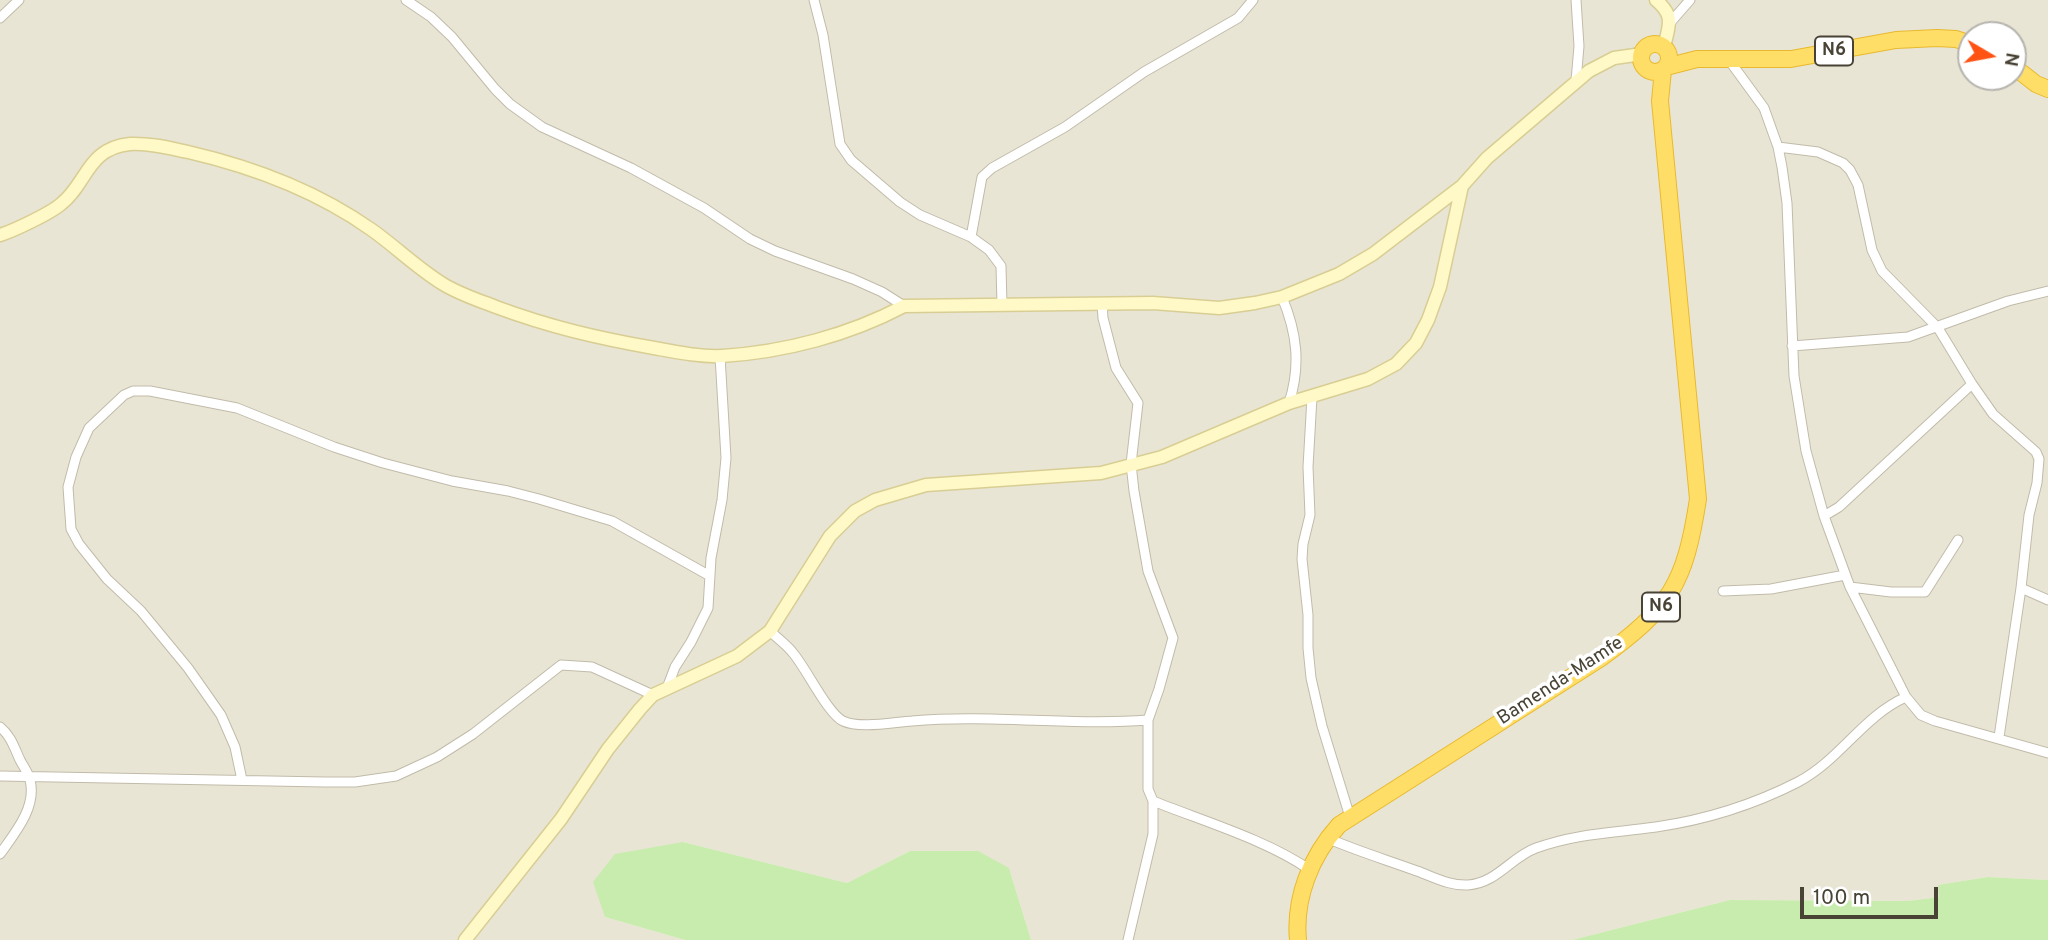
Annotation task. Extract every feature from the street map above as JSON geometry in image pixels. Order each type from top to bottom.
[{"type":"highway","name":"N6","points":[[1642,54],[1649,46],[1659,45],[1662,61],[1791,60],[1896,40],[1957,39]]},
{"type":"highway","name":"Bamenda-Mamfe","points":[[1298,940],[1299,910],[1310,870],[1327,838],[1350,817],[1601,658],[1634,634],[1667,599],[1680,574],[1691,545],[1698,499],[1660,101],[1662,61],[1644,66],[1642,54]]},
{"type":"highway","points":[[2027,77],[2048,89]]},
{"type":"street","points":[[0,18],[19,0]]},
{"type":"street","points":[[406,0],[431,17],[452,37],[510,104],[542,127],[631,168],[704,208],[750,239],[775,251],[853,279],[904,306]]},
{"type":"street","points":[[814,0],[841,144],[851,160],[920,215],[971,237],[989,250],[1001,266],[1002,305]]},
{"type":"street","points":[[971,237],[982,177],[992,168],[1065,127],[1144,72],[1238,18],[1253,0]]},
{"type":"street","points":[[1576,0],[1579,46],[1576,81]]},
{"type":"street","points":[[1656,0],[1668,12],[1669,24],[1662,61]]},
{"type":"street","points":[[1669,24],[1690,0]]},
{"type":"street","points":[[0,235],[62,204],[96,159],[111,149],[128,144],[167,147],[221,160],[324,200],[371,229],[444,285],[466,296],[540,324],[679,353],[720,356],[780,350],[879,319],[904,306],[1153,303],[1219,308],[1282,297],[1339,274],[1373,254],[1462,186],[1487,158],[1576,81],[1604,61],[1642,54]]},
{"type":"street","points":[[1729,60],[1763,108],[1778,147],[1787,203],[1792,346],[1798,410],[1824,516],[1850,587],[1906,697],[1926,718],[2048,753]]},
{"type":"street","points":[[1778,147],[1818,152],[1843,163],[1850,170],[1858,185],[1877,263],[1890,281],[1938,328],[1993,414],[2036,452],[2039,459],[1999,737]]},
{"type":"street","points":[[466,940],[561,819],[608,749],[653,695],[737,656],[770,631],[830,536],[845,518],[874,500],[942,482],[1101,473],[1162,457],[1289,403],[1378,374],[1396,364],[1416,343],[1428,320],[1440,287],[1462,186]]},
{"type":"street","points":[[1792,346],[1908,337],[2048,291]]},
{"type":"street","points":[[1282,297],[1294,328],[1298,358],[1289,403]]},
{"type":"street","points":[[1102,304],[1116,368],[1138,403],[1131,464],[1133,491],[1148,571],[1172,638],[1148,720],[1148,789],[1153,801],[1153,834],[1128,940]]},
{"type":"street","points":[[667,688],[675,667],[708,608],[726,458],[720,356]]},
{"type":"street","points":[[1824,516],[1839,507],[1972,384]]},
{"type":"street","points":[[242,780],[236,747],[221,715],[156,628],[92,562],[71,529],[68,487],[76,457],[89,428],[124,395],[133,391],[149,391],[237,408],[334,447],[383,463],[452,481],[508,491],[612,522],[710,576]]},
{"type":"street","points":[[1312,397],[1308,467],[1310,515],[1302,559],[1308,615],[1308,648],[1311,678],[1322,726],[1350,817]]},
{"type":"street","points":[[2037,483],[2048,485]]},
{"type":"street","points":[[1850,587],[1891,592],[1925,592],[1958,540]]},
{"type":"street","points":[[1723,591],[1772,590],[1845,575]]},
{"type":"street","points":[[2021,588],[2048,600]]},
{"type":"street","points":[[770,631],[792,651],[832,712],[849,723],[879,724],[937,718],[1097,722],[1148,720]]},
{"type":"street","points":[[0,776],[355,782],[396,776],[437,757],[473,734],[561,664],[592,667],[653,695]]},
{"type":"street","points":[[1327,838],[1443,882],[1469,885],[1485,882],[1526,852],[1548,844],[1588,834],[1657,827],[1699,818],[1766,797],[1800,781],[1833,758],[1875,715],[1906,697]]},
{"type":"street","points":[[0,727],[8,733],[29,778],[32,792],[19,828],[0,854]]},
{"type":"street","points":[[1153,801],[1274,849],[1310,870]]},
{"type":"shaded area","points":[[0,0],[2048,0],[2048,880],[1986,877],[1939,885],[1939,897],[1908,901],[1730,900],[1572,940],[1031,940],[1009,868],[910,851],[847,883],[683,842],[605,917],[685,940],[0,940]]},
{"type":"green space","points":[[683,842],[847,883],[910,851],[978,851],[1009,868],[1031,940],[685,940],[605,917],[593,882],[615,854]]},
{"type":"green space","points":[[1987,877],[2048,880],[2048,940],[1572,940],[1730,900],[1908,901],[1939,897],[1938,885]]}]
